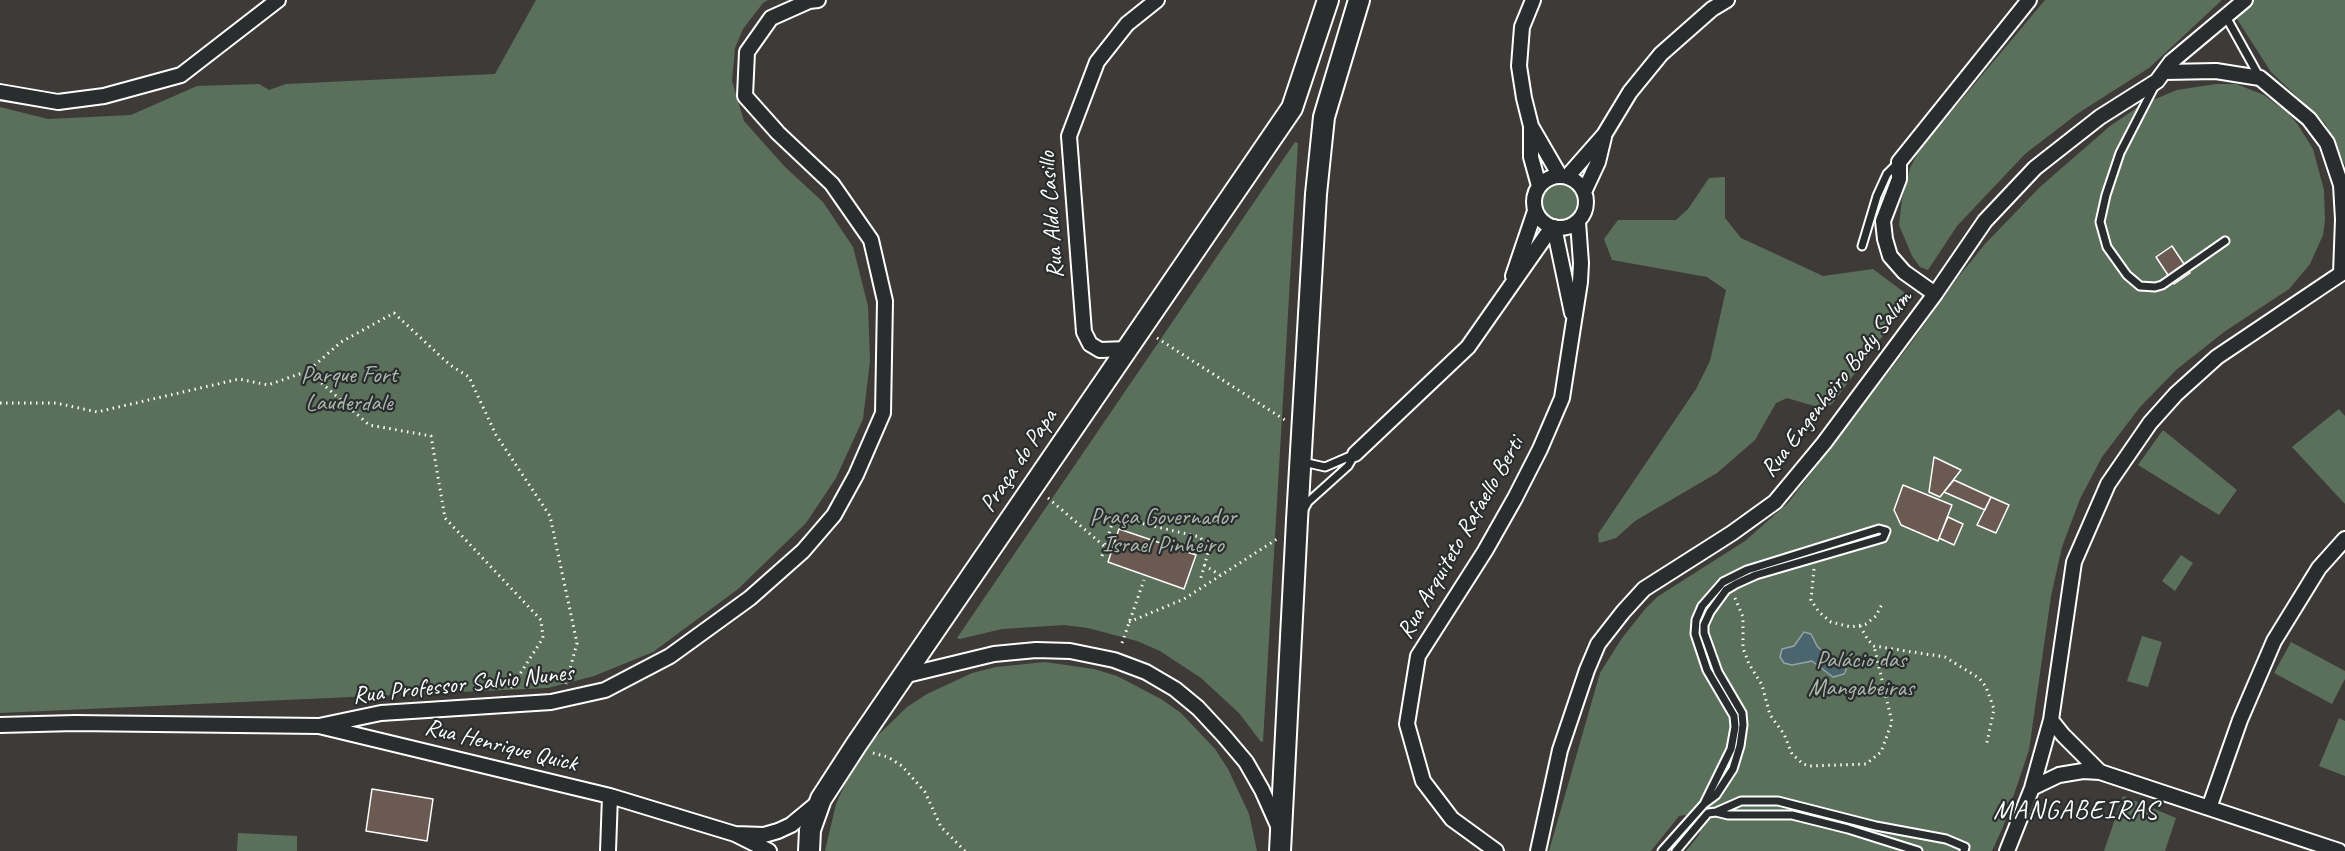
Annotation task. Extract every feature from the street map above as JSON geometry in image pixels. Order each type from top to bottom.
[{"type":"street","points":[[0,92],[58,102],[104,96],[181,75],[278,0]]},
{"type":"street","name":"Rua Professor Salvio Nunes","points":[[320,726],[381,713],[551,702],[605,690],[670,656],[750,598],[803,551],[834,514],[856,475],[883,413],[885,301],[871,240],[832,184],[778,133],[745,96],[747,52],[771,18],[809,0],[818,0]]},
{"type":"street","name":"Rua Aldo Casillo","points":[[1127,349],[1100,350],[1090,344],[1084,332],[1069,136],[1097,62],[1127,24],[1157,0]]},
{"type":"street","name":"Praça do Papa","points":[[809,851],[810,830],[821,800],[856,745],[1292,108],[1328,0]]},
{"type":"street","points":[[1281,842],[1316,194],[1324,117],[1359,0]]},
{"type":"street","points":[[1533,0],[1522,27],[1519,66],[1531,126],[1531,157],[1539,186]]},
{"type":"street","points":[[1508,292],[1536,211],[1535,194],[1539,186],[1545,180],[1564,176],[1604,135],[1630,92],[1661,54],[1713,9],[1727,0]]},
{"type":"street","name":"Rua Engenheiro Bady Salum","points":[[1538,851],[1560,750],[1598,644],[1644,589],[1732,533],[1775,502],[1824,442],[1935,294],[1904,272],[1890,256],[1885,239],[1883,221],[1899,179],[1899,162],[2029,0]]},
{"type":"street","points":[[1935,294],[1985,221],[2035,168],[2100,117],[2161,76],[2171,62],[2244,0]]},
{"type":"street","points":[[2007,851],[2032,788],[2051,720],[2074,562],[2108,484],[2150,423],[2176,394],[2217,357],[2343,273],[2341,185],[2327,143],[2309,119],[2260,78],[2216,71],[2161,76]]},
{"type":"street","points":[[1292,108],[1324,117]]},
{"type":"street","points":[[1531,126],[1564,176],[1581,185],[1586,208],[1578,222],[1563,228],[1553,227],[1540,219],[1536,211]]},
{"type":"street","points":[[1584,192],[1598,162],[1604,135]]},
{"type":"street","name":"Rua Arquiteto Rafaello Berti","points":[[1496,851],[1452,819],[1423,781],[1407,724],[1418,656],[1485,551],[1544,439],[1562,398],[1581,263],[1578,222]]},
{"type":"street","points":[[1355,454],[1468,347],[1553,227]]},
{"type":"street","name":"Rua Arquiteto Rafaello Berti","points":[[1553,227],[1574,325]]},
{"type":"street","points":[[2209,808],[2240,720],[2274,641],[2319,568],[2345,539]]},
{"type":"street","points":[[903,676],[993,654],[1036,650],[1070,651],[1114,660],[1146,672],[1175,689],[1198,708],[1246,762],[1262,790],[1281,842]]},
{"type":"street","points":[[2051,720],[2070,743],[2100,772]]},
{"type":"street","name":"Rua Henrique Quick","points":[[0,725],[75,723],[320,726],[610,796],[735,834],[769,851]]},
{"type":"street","points":[[2032,788],[2059,774],[2083,771],[2100,772],[2339,851]]},
{"type":"street","points":[[608,851],[610,796]]},
{"type":"street","name":"Rua Henrique Quick","points":[[735,834],[764,835],[778,831],[791,825],[821,800]]},
{"type":"lane","points":[[2225,15],[2260,78]]},
{"type":"lane","points":[[2161,76],[2120,153],[2100,222],[2104,240],[2127,275],[2140,286],[2155,287],[2162,285],[2224,241]]},
{"type":"lane","name":"Rua Engenheiro Bady Salum","points":[[1862,246],[1876,196],[1887,174],[1899,162]]},
{"type":"lane","points":[[1301,461],[1325,467],[1355,454]]},
{"type":"lane","points":[[1297,520],[1308,502],[1348,466],[1355,454]]},
{"type":"lane","points":[[1662,851],[1704,804],[1716,795],[1733,769],[1740,746],[1743,725],[1738,705],[1718,672],[1704,633],[1704,625],[1710,612],[1730,588],[1756,575],[1883,538],[1886,531],[1880,529],[1740,573],[1723,582],[1702,606],[1696,620],[1695,634],[1707,670],[1730,706],[1735,727],[1731,750],[1704,804]]},
{"type":"lane","points":[[1676,851],[1708,813],[1742,801],[1778,801],[1876,826],[1946,839],[1965,847],[1964,851]]},
{"type":"lane","points":[[1716,812],[1728,815],[1792,815],[1848,829],[1918,851]]},
{"type":"path","points":[[0,403],[56,403],[97,412],[239,379],[268,385],[308,371],[341,342],[394,313],[450,365],[470,377],[496,435],[550,516],[577,643],[562,699]]},
{"type":"path","points":[[1155,337],[1287,421]]},
{"type":"path","points":[[308,371],[369,425],[431,436],[445,518],[541,620],[543,638],[501,705]]},
{"type":"path","points":[[1046,496],[1105,546]]},
{"type":"path","points":[[1102,556],[1112,524],[1123,519],[1200,537],[1209,549],[1200,581]]},
{"type":"path","points":[[1129,622],[1184,599],[1281,536]]},
{"type":"path","points":[[1204,565],[1221,575]]},
{"type":"path","points":[[1815,567],[1811,600],[1819,612],[1831,622],[1839,625],[1860,626],[1871,621],[1883,602]]},
{"type":"path","points":[[1122,643],[1143,579]]},
{"type":"path","points":[[1730,588],[1743,616],[1743,648],[1749,664],[1762,685],[1770,715],[1784,734],[1792,754],[1803,764],[1818,766],[1866,764],[1881,752],[1892,722],[1874,646],[1860,626]]},
{"type":"path","points":[[1874,646],[1945,657],[1979,678],[1986,687],[1994,709],[1986,747]]},
{"type":"path","points":[[856,745],[902,766],[925,792],[941,827],[965,851]]},
{"type":"green space","name":"Parque Fort Lauderdale","points":[[536,0],[768,0],[763,3],[743,29],[735,48],[732,81],[744,121],[785,167],[823,202],[853,247],[868,306],[870,361],[863,419],[836,478],[806,523],[738,589],[653,652],[594,676],[548,688],[0,713],[0,107],[48,119],[131,115],[197,86],[259,84],[269,90],[286,84],[495,74]]},
{"type":"green space","points":[[2045,0],[2222,0],[2149,68],[2077,114],[2025,154],[1957,226],[1928,270],[1920,267],[1912,256],[1899,225],[1902,199],[1910,168],[1920,149]]},
{"type":"green space","points":[[2233,0],[2345,0],[2345,165],[2325,123],[2271,72],[2237,19],[2238,5]]},
{"type":"green space","name":"Palácio das Mangabeiras","points":[[2216,84],[2236,84],[2264,95],[2289,114],[2298,125],[2313,149],[2324,190],[2323,235],[2310,264],[2289,289],[2224,332],[2176,370],[2140,407],[2102,457],[2080,499],[2062,547],[2051,596],[2029,750],[2003,827],[1992,851],[1686,851],[1699,835],[1701,828],[1685,815],[1679,816],[1651,851],[1549,851],[1600,673],[1622,638],[1646,608],[1657,597],[1745,541],[1788,503],[1911,343],[1959,276],[1985,244],[2040,187],[2110,126],[2141,105],[2177,90]]},
{"type":"green space","name":"Praça Governador Israel Pinheiro","points":[[1295,142],[1298,143],[1263,741],[1261,742],[1239,713],[1201,678],[1160,651],[1137,641],[1088,628],[1064,625],[1002,629],[957,638]]},
{"type":"green space","points":[[1725,177],[1725,218],[1741,238],[1823,276],[1873,269],[1905,293],[1908,302],[1832,404],[1821,408],[1787,398],[1776,403],[1755,440],[1717,473],[1635,521],[1616,538],[1599,543],[1598,534],[1696,389],[1710,361],[1726,290],[1707,277],[1612,260],[1604,239],[1618,220],[1676,220],[1688,209],[1709,178]]},
{"type":"green space","points":[[1560,182],[1574,188],[1580,202],[1574,216],[1560,222],[1546,216],[1540,202],[1546,188]]},
{"type":"green space","points":[[2339,409],[2345,416],[2345,504],[2292,447]]},
{"type":"green space","points":[[2163,430],[2237,490],[2219,515],[2138,465]]},
{"type":"green space","points":[[2181,555],[2193,563],[2175,591],[2162,581]]},
{"type":"green space","points":[[2142,636],[2162,642],[2148,687],[2127,681]]},
{"type":"green space","points":[[2291,642],[2345,671],[2345,679],[2332,704],[2274,673]]},
{"type":"green space","points":[[1045,662],[1094,669],[1117,676],[1161,699],[1181,713],[1215,749],[1228,769],[1249,814],[1257,851],[825,851],[836,804],[846,782],[872,741],[907,707],[927,694],[972,673],[996,667]]},
{"type":"green space","points":[[2339,718],[2345,721],[2345,776],[2319,766]]},
{"type":"green space","points":[[2123,796],[2176,818],[2165,851],[2104,851]]},
{"type":"green space","points":[[238,833],[297,836],[297,851],[237,851]]},
{"type":"water","points":[[1804,632],[1811,634],[1817,646],[1826,655],[1844,662],[1846,670],[1844,674],[1833,677],[1812,661],[1792,665],[1784,663],[1780,657],[1782,649],[1794,646]]},
{"type":"building","points":[[2172,246],[2190,273],[2174,284],[2156,257]]},
{"type":"building","points":[[1934,457],[1961,470],[1940,497],[1929,492]]},
{"type":"building","points":[[1954,480],[1991,497],[1985,510],[1944,492]]},
{"type":"building","points":[[1903,485],[1952,505],[1938,541],[1901,525],[1894,510]]},
{"type":"building","points":[[1991,497],[2009,505],[1996,533],[1977,525]]},
{"type":"building","points":[[1948,517],[1963,524],[1954,545],[1939,538]]},
{"type":"building","points":[[1119,529],[1196,555],[1184,589],[1108,562]]},
{"type":"building","points":[[372,789],[433,799],[427,841],[366,831]]},
{"type":"district","name":"MANGABEIRAS","points":[[2076,811]]}]
